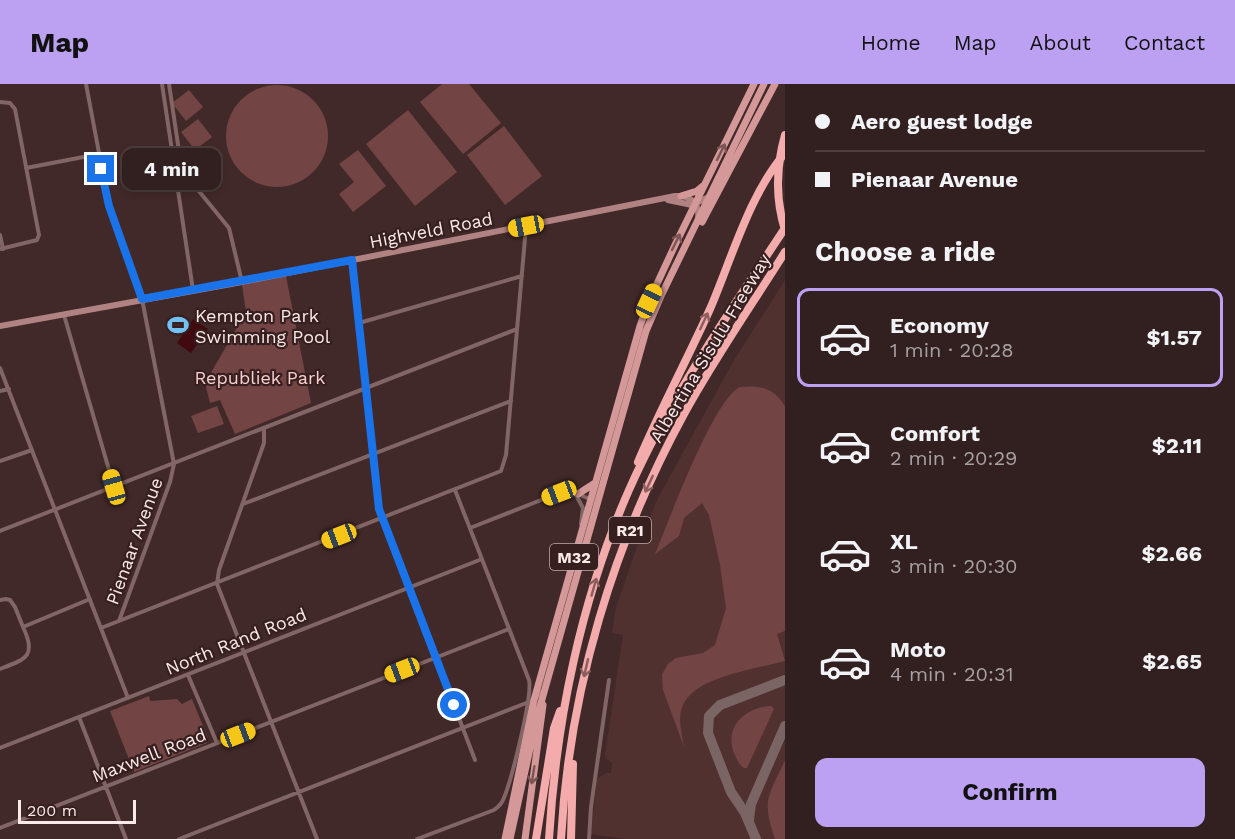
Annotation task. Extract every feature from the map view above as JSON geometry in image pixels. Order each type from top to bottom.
[{"type":"highway","points":[[785,135],[778,163],[777,181],[779,206],[785,229]]},
{"type":"highway","points":[[629,489],[644,448],[710,308],[760,188],[785,153]]},
{"type":"highway","name":"Albertina Sisulu Freeway","points":[[549,839],[551,800],[568,684],[601,566],[629,489],[688,378],[785,229]]},
{"type":"highway","name":"Albertina Sisulu Freeway","points":[[561,839],[565,788],[576,715],[603,603],[625,542],[645,493],[685,413],[785,252]]},
{"type":"highway","points":[[757,297],[766,290],[785,261]]},
{"type":"highway","points":[[536,839],[554,728],[568,684]]},
{"type":"highway","points":[[571,839],[572,777],[578,727],[576,715]]},
{"type":"main road","name":"M32","points":[[504,839],[531,701],[644,314],[754,84]]},
{"type":"main road","name":"M32","points":[[510,839],[543,696],[646,331],[764,84]]},
{"type":"main road","points":[[687,246],[775,84]]},
{"type":"main road","points":[[681,196],[697,191],[707,181]]},
{"type":"main road","points":[[575,494],[595,483]]},
{"type":"main road","points":[[525,839],[543,714],[543,696]]},
{"type":"street","name":"Pienaar Avenue","points":[[86,84],[109,206],[142,299],[174,464],[170,482],[119,622]]},
{"type":"street","points":[[162,84],[193,290]]},
{"type":"street","points":[[169,84],[184,174],[229,228],[242,282]]},
{"type":"street","points":[[0,102],[12,104],[16,113],[38,239],[32,243],[2,249],[0,235]]},
{"type":"street","points":[[26,168],[99,154]]},
{"type":"street","points":[[681,196],[692,200],[695,204],[699,213],[698,222]]},
{"type":"street","name":"Highveld Road","points":[[0,326],[242,282],[681,196]]},
{"type":"street","points":[[695,204],[709,196]]},
{"type":"street","name":"Highveld Road","points":[[655,201],[675,200],[689,206],[695,204]]},
{"type":"street","points":[[101,628],[501,471],[505,465],[526,226]]},
{"type":"street","points":[[352,260],[378,504],[475,760]]},
{"type":"street","points":[[358,323],[522,276]]},
{"type":"street","points":[[64,315],[114,487]]},
{"type":"street","points":[[0,531],[517,329]]},
{"type":"street","points":[[0,368],[128,698]]},
{"type":"street","points":[[0,391],[9,389]]},
{"type":"street","points":[[243,504],[511,401]]},
{"type":"street","points":[[264,428],[264,443],[219,570],[217,584],[317,839]]},
{"type":"street","points":[[0,461],[33,450]]},
{"type":"street","points":[[417,839],[494,810],[501,805],[531,701],[529,680],[455,490]]},
{"type":"street","points":[[470,528],[564,491],[591,499],[597,505]]},
{"type":"street","points":[[575,494],[583,508],[581,532]]},
{"type":"street","name":"North Rand Road","points":[[0,748],[482,559]]},
{"type":"street","points":[[0,600],[6,599],[13,603],[30,645],[27,656],[21,661],[0,669]]},
{"type":"street","points":[[23,627],[91,599]]},
{"type":"street","name":"Maxwell Road","points":[[0,828],[509,629]]},
{"type":"street","points":[[188,675],[217,744]]},
{"type":"street","points":[[179,839],[531,701],[541,693],[548,679]]},
{"type":"street","points":[[589,839],[591,807],[609,680]]},
{"type":"street","points":[[79,717],[126,839]]},
{"type":"shaded area","points":[[785,280],[785,839],[626,839],[591,834],[597,779],[606,773],[611,773],[612,763],[605,755],[623,635],[612,633],[616,608],[635,552],[658,498],[733,362]]},
{"type":"shaded area","points":[[193,319],[208,329],[191,353],[177,343]]},
{"type":"green space","points":[[442,84],[469,84],[501,123],[463,154],[420,102]]},
{"type":"green space","points":[[277,85],[297,89],[313,100],[324,116],[328,136],[324,156],[313,172],[297,183],[277,187],[257,183],[241,172],[230,156],[226,136],[230,116],[241,100],[257,89]]},
{"type":"green space","points":[[189,90],[203,107],[186,121],[172,103]]},
{"type":"green space","points":[[408,110],[457,172],[415,206],[366,144]]},
{"type":"green space","points":[[198,119],[212,137],[195,150],[181,132]]},
{"type":"green space","points":[[504,126],[542,176],[505,205],[467,155]]},
{"type":"green space","points":[[203,149],[217,167],[200,180],[186,162]]},
{"type":"green space","points":[[358,150],[386,186],[353,212],[339,194],[354,182],[339,164]]},
{"type":"green space","name":"Republiek Park","points":[[286,276],[311,403],[235,434],[220,400],[210,403],[205,383],[246,312],[242,285]]},
{"type":"green space","points":[[740,387],[766,389],[776,395],[785,406],[785,631],[777,634],[785,661],[714,680],[690,695],[680,715],[684,747],[663,690],[662,674],[668,664],[676,658],[703,653],[715,645],[726,608],[720,565],[709,515],[702,503],[684,518],[679,536],[655,554],[705,436],[729,396]]},
{"type":"green space","points":[[217,406],[224,424],[198,433],[191,416]]},
{"type":"green space","points":[[149,696],[150,701],[177,699],[182,704],[192,699],[208,738],[207,743],[134,772],[110,711]]},
{"type":"green space","points":[[771,706],[774,709],[747,768],[744,768],[734,753],[732,735],[734,727],[745,714]]},
{"type":"green space","points":[[785,760],[785,839],[775,839],[768,815],[769,798]]},
{"type":"taxiway","points":[[756,839],[745,813],[731,792],[708,733],[709,716],[720,705],[785,680]]},
{"type":"taxiway","points":[[749,820],[751,804],[785,726]]},
{"type":"place","name":"Kempton Park Swimming Pool","points":[[178,325]]},
{"type":"route","points":[[101,169],[109,206],[142,299],[352,260],[379,509],[454,705]]}]
